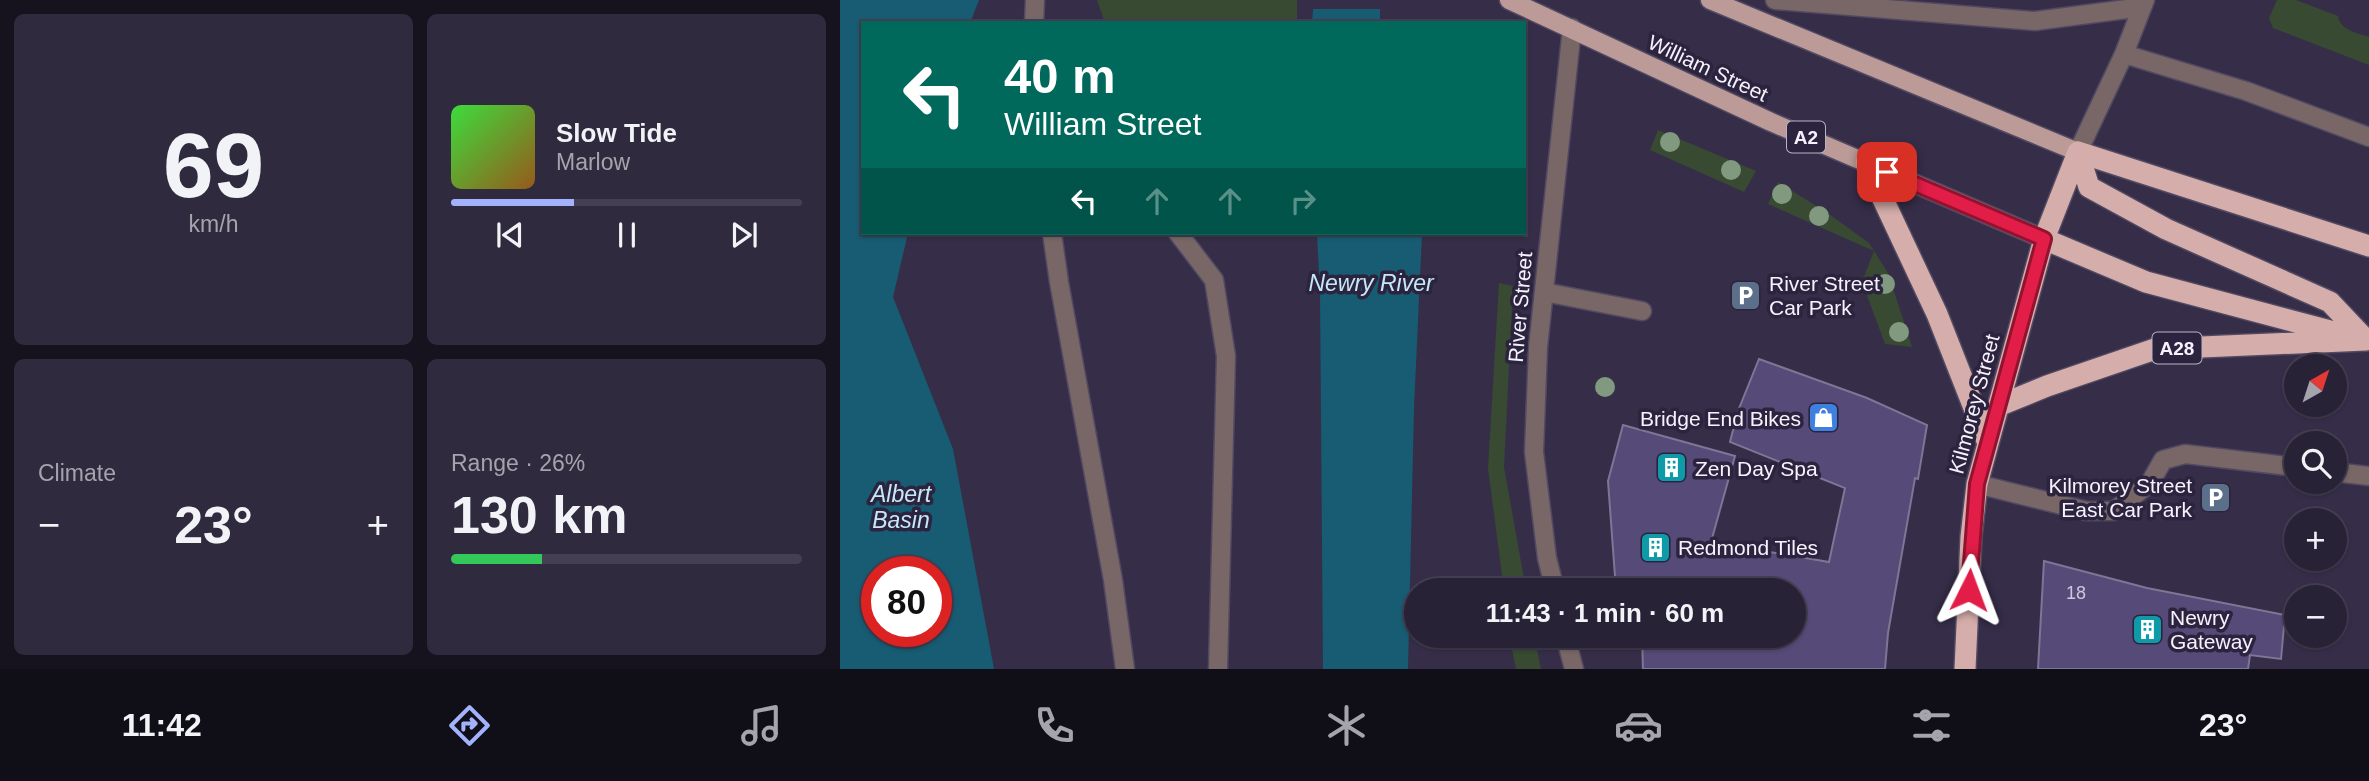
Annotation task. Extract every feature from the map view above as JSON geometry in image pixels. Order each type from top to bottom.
[{"type":"highway","name":"Kilmorey Street","points":[[1965,669],[1971,537],[1977,484],[2044,239],[2078,152]]},
{"type":"highway","points":[[2078,152],[2369,246]]},
{"type":"highway","points":[[2078,152],[2089,187],[2166,229],[2330,302],[2367,340]]},
{"type":"highway","points":[[1866,163],[1937,314],[1987,441]]},
{"type":"highway","points":[[2044,239],[2146,282],[2367,340]]},
{"type":"highway","name":"A28","points":[[1998,407],[2047,386],[2155,349],[2367,340]]},
{"type":"main road","name":"William Street","points":[[1509,0],[1771,122],[2044,239]]},
{"type":"main road","points":[[1710,0],[2078,152]]},
{"type":"street","points":[[1034,0],[1034,21]]},
{"type":"street","points":[[1775,0],[2035,21],[2143,4],[2124,54],[2078,152]]},
{"type":"street","name":"River Street","points":[[1552,578],[1547,558],[1534,452],[1538,346],[1572,28]]},
{"type":"street","points":[[2124,54],[2246,91],[2369,137]]},
{"type":"street","points":[[1052,235],[1113,580],[1125,669]]},
{"type":"street","points":[[1180,235],[1214,280],[1226,356],[1218,669]]},
{"type":"street","points":[[1544,292],[1642,312]]},
{"type":"street","points":[[1977,484],[2086,511],[2114,511],[2150,483],[2163,460],[2185,454],[2284,466]]},
{"type":"street","points":[[2347,473],[2369,476]]},
{"type":"street","points":[[1568,648],[1574,669]]},
{"type":"green space","points":[[1097,0],[1297,0],[1297,21],[1104,21]]},
{"type":"green space","points":[[2277,0],[2296,0],[2338,16],[2346,28],[2369,37],[2369,65],[2273,28],[2269,18]]},
{"type":"green space","points":[[1658,130],[1756,171],[1744,192],[1650,150]]},
{"type":"green space","points":[[1778,182],[1869,243],[1888,273],[1912,347],[1885,344],[1862,282],[1874,251],[1768,204]]},
{"type":"green space","points":[[1499,283],[1513,286],[1504,467],[1524,578],[1502,578],[1488,468]]},
{"type":"green space","points":[[1512,648],[1537,648],[1541,669],[1516,669]]},
{"type":"water","name":"Albert Basin","points":[[840,0],[979,0],[971,21],[861,21],[861,235],[908,235],[893,297],[953,449],[994,669],[840,669]]},
{"type":"water","points":[[1314,0],[1437,0],[1435,21],[1312,21]]},
{"type":"water","name":"Newry River","points":[[1317,235],[1422,235],[1410,578],[1404,578],[1404,648],[1408,648],[1408,669],[1323,669],[1320,290]]},
{"type":"pier","points":[[1311,0],[1441,0],[1439,21],[1380,21],[1380,9],[1310,9]]},
{"type":"building","points":[[1759,359],[1867,398],[1927,425],[1888,633],[1885,669],[1643,669],[1642,648],[1806,648],[1806,578],[1615,578],[1608,481],[1623,425],[1735,456],[1711,542],[1829,562],[1845,488],[1730,442],[1738,411]]},
{"type":"building","name":"Newry Gateway","points":[[2044,561],[2147,588],[2284,615],[2281,659],[2250,655],[2248,669],[2038,669]]},
{"type":"place","name":"River Street Car Park","points":[[1746,295]]},
{"type":"place","name":"Bridge End Bikes","points":[[1824,418]]},
{"type":"place","name":"Zen Day Spa","points":[[1672,468]]},
{"type":"place","name":"Kilmorey Street East Car Park","points":[[2215,497]]},
{"type":"place","name":"Redmond Tiles","points":[[1655,547]]},
{"type":"place","name":"Newry Gateway","points":[[2147,629]]},
{"type":"route","points":[[1887,172],[2044,239],[1977,484],[1969,590]]}]
